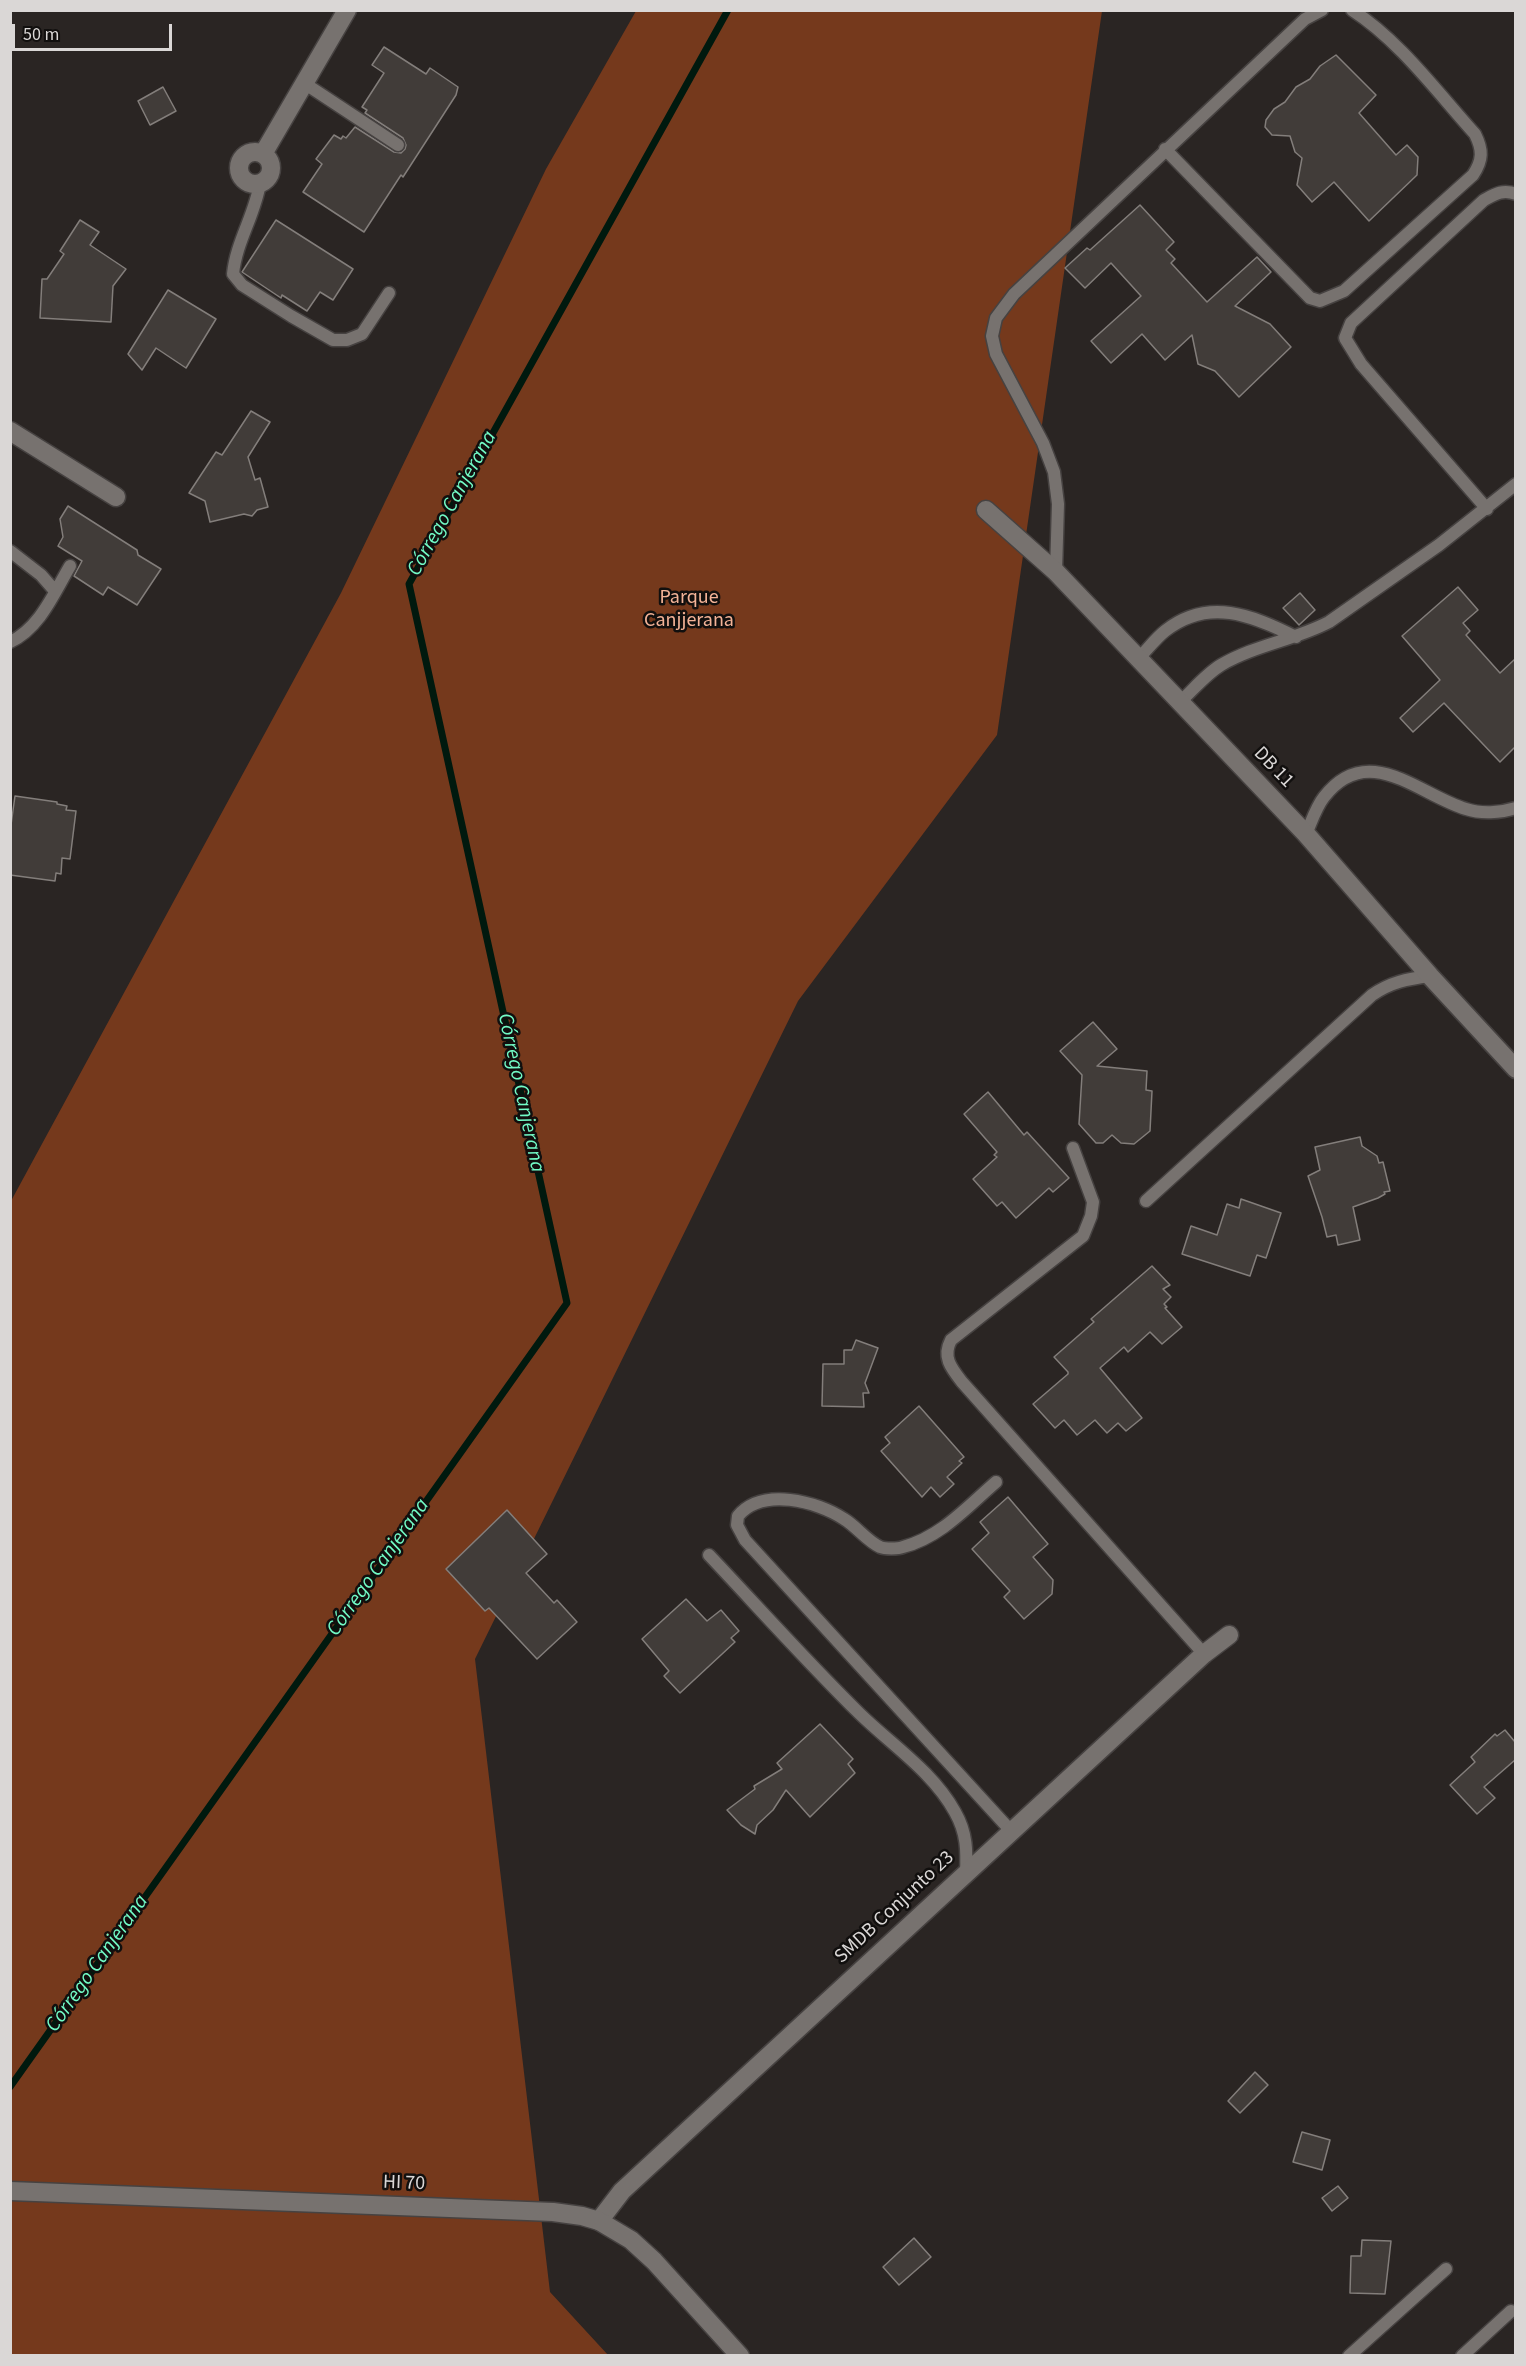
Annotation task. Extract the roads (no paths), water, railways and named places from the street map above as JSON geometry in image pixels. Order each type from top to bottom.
[{"type":"street","points":[[263,154],[346,10]]},
{"type":"street","points":[[249,153],[263,154],[271,166],[270,173],[260,183],[253,184],[242,177],[240,163],[249,153]]},
{"type":"street","points":[[10,431],[116,497]]},
{"type":"street","name":"DB 11","points":[[986,510],[1056,572],[1306,834],[1515,1069]]},
{"type":"street","name":"SMDB Conjunto 23","points":[[599,2221],[622,2191],[1204,1654],[1228,1635]]},
{"type":"street","name":"HI 70","points":[[10,2191],[553,2212],[582,2216],[599,2221],[631,2240],[647,2254],[740,2355]]},
{"type":"lane","points":[[1056,572],[1058,504],[1054,472],[1044,443],[996,354],[992,336],[996,318],[1014,294],[1165,149],[1305,19],[1322,10]]},
{"type":"lane","points":[[1165,149],[1310,298],[1320,301],[1344,291],[1473,175],[1482,156],[1481,145],[1475,134],[1379,30],[1352,10]]},
{"type":"lane","points":[[304,84],[398,145]]},
{"type":"lane","points":[[260,183],[256,204],[234,256],[232,274],[242,285],[333,340],[347,340],[362,334],[389,293]]},
{"type":"lane","points":[[1487,509],[1361,364],[1345,338],[1351,323],[1484,200],[1497,192],[1515,194]]},
{"type":"lane","points":[[1180,702],[1220,666],[1242,655],[1296,637],[1329,622],[1487,509],[1515,484]]},
{"type":"lane","points":[[10,551],[41,575],[55,591]]},
{"type":"lane","points":[[10,642],[29,630],[70,566]]},
{"type":"lane","points":[[1138,658],[1164,632],[1185,619],[1212,613],[1237,612],[1263,620],[1296,637]]},
{"type":"lane","points":[[1306,834],[1324,797],[1344,779],[1365,772],[1385,773],[1411,782],[1466,809],[1502,813],[1515,807]]},
{"type":"lane","points":[[1146,1201],[1371,995],[1400,980],[1430,976]]},
{"type":"lane","points":[[1073,1148],[1094,1202],[1083,1236],[951,1340],[946,1348],[947,1359],[962,1382],[1204,1654]]},
{"type":"lane","points":[[996,1482],[940,1531],[902,1548],[881,1547],[844,1519],[819,1506],[796,1501],[771,1500],[751,1505],[738,1516],[737,1525],[745,1540],[1012,1832]]},
{"type":"lane","points":[[709,1555],[861,1715],[919,1766],[942,1792],[962,1826],[967,1845],[966,1874]]},
{"type":"lane","points":[[1349,2355],[1446,2269]]},
{"type":"lane","points":[[1462,2355],[1511,2311]]},
{"type":"waterway","name":"Córrego Canjerana","points":[[10,2087],[567,1303],[409,584],[728,10]]},
{"type":"park label","name":"Parque Canjjerana","points":[[689,610]]}]
